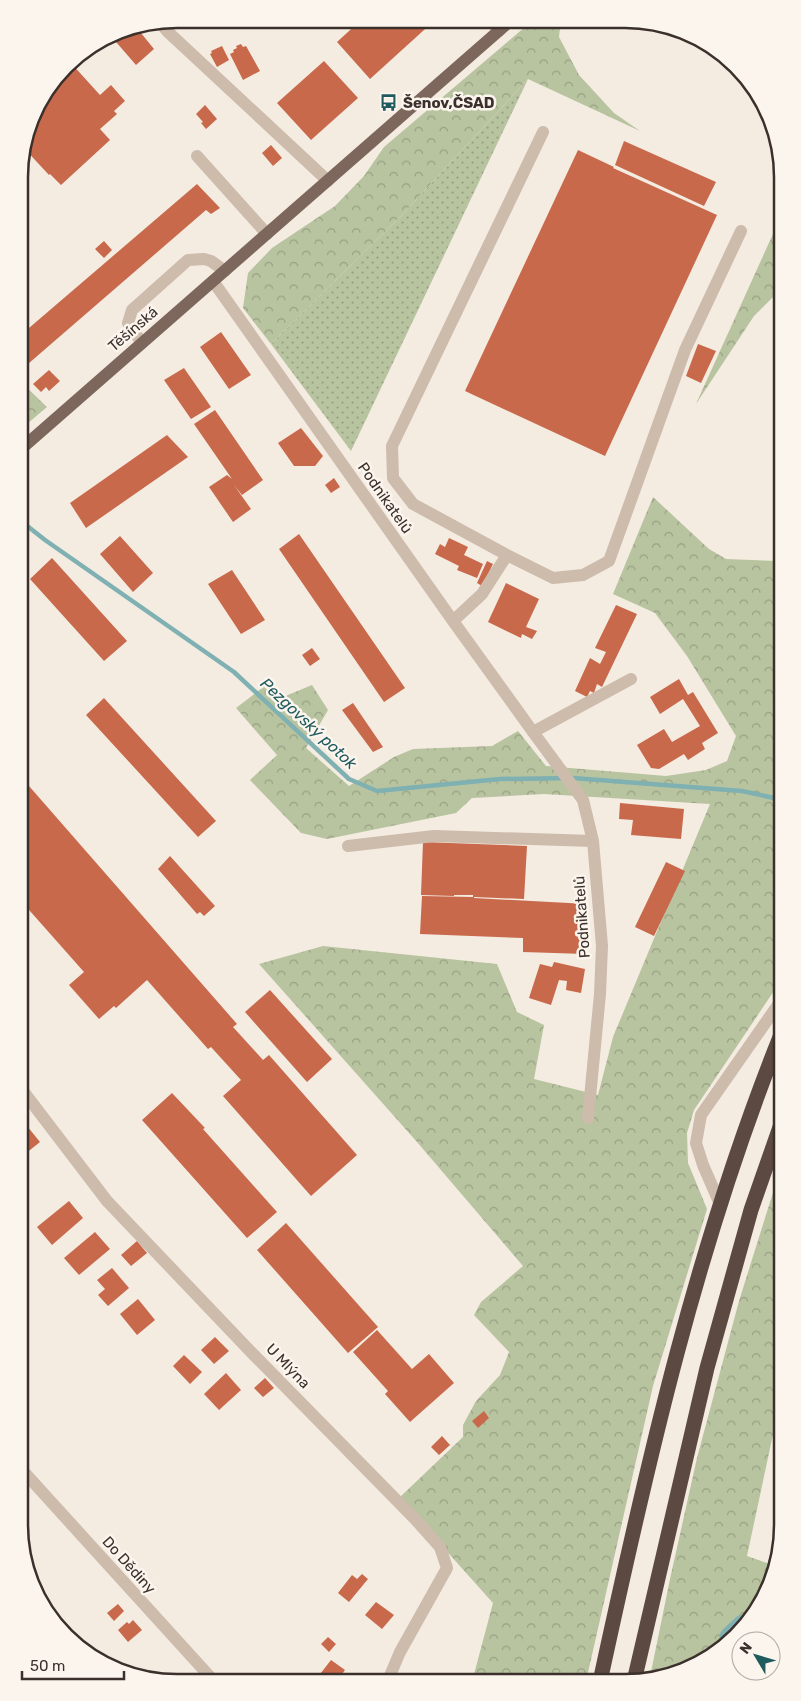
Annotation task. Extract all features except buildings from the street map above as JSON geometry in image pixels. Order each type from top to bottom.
[{"type":"highway","points":[[602,1674],[675,1358],[720,1204],[756,1098],[773,1054]]},
{"type":"highway","points":[[636,1673],[707,1368],[750,1210],[773,1146]]},
{"type":"main road","name":"Těšínská","points":[[28,443],[328,181],[493,28]]},
{"type":"street","points":[[165,28],[328,181]]},
{"type":"street","points":[[543,132],[392,446],[393,478],[413,504],[507,555],[553,578],[583,576],[609,562],[685,350],[740,231]]},
{"type":"street","points":[[197,156],[267,234]]},
{"type":"street","points":[[142,343],[128,323],[132,310],[188,260],[204,259],[211,261],[225,271]]},
{"type":"street","name":"Podnikatelů","points":[[213,281],[452,621],[583,800],[593,841],[602,946],[600,994],[588,1118]]},
{"type":"street","points":[[452,621],[482,594],[507,555]]},
{"type":"street","points":[[532,732],[631,679]]},
{"type":"street","points":[[348,846],[434,836],[593,841]]},
{"type":"street","points":[[720,1204],[703,1165],[696,1143],[701,1116],[773,1012]]},
{"type":"street","name":"U Mlýna","points":[[28,1098],[107,1201],[440,1547],[447,1568],[400,1652],[391,1674]]},
{"type":"street","name":"Do Dědiny","points":[[28,1476],[207,1674]]},
{"type":"green space","points":[[524,28],[560,28],[559,37],[579,75],[614,113],[640,131],[528,79],[402,215],[271,344],[243,308],[248,273],[272,248],[335,206],[364,176],[384,147]]},
{"type":"green space","points":[[736,78],[743,86],[755,104]]},
{"type":"green space","points":[[528,79],[351,451],[271,344],[402,215]]},
{"type":"green space","points":[[774,232],[774,296],[754,316],[696,404]]},
{"type":"green space","points":[[28,389],[47,407],[28,423]]},
{"type":"green space","points":[[653,497],[709,549],[726,559],[774,561],[773,992],[694,1110],[687,1133],[688,1163],[707,1209],[653,1386],[588,1674],[474,1674],[493,1603],[399,1498],[463,1437],[463,1425],[476,1401],[500,1375],[509,1352],[474,1315],[481,1302],[523,1266],[417,1142],[259,964],[323,946],[497,964],[517,1012],[544,1025],[534,1079],[598,1095],[613,1037],[710,804],[544,794],[472,798],[456,813],[327,839],[301,833],[250,780],[277,755],[236,708],[270,682],[283,697],[312,685],[328,710],[306,748],[349,786],[394,757],[413,749],[492,746],[518,731],[546,766],[666,776],[706,770],[727,761],[736,736],[687,656],[655,613],[613,594]]},
{"type":"green space","points":[[773,1192],[773,1434],[747,1556],[768,1564],[754,1599],[730,1630],[715,1643],[690,1658],[651,1670],[697,1458],[739,1301]]},
{"type":"waterway","name":"Pezgovský potok","points":[[28,527],[234,672],[349,779],[377,791],[500,779],[573,778],[742,791],[774,798]]},
{"type":"place","name":"Šenov,ČSAD","points":[[389,103]]}]
